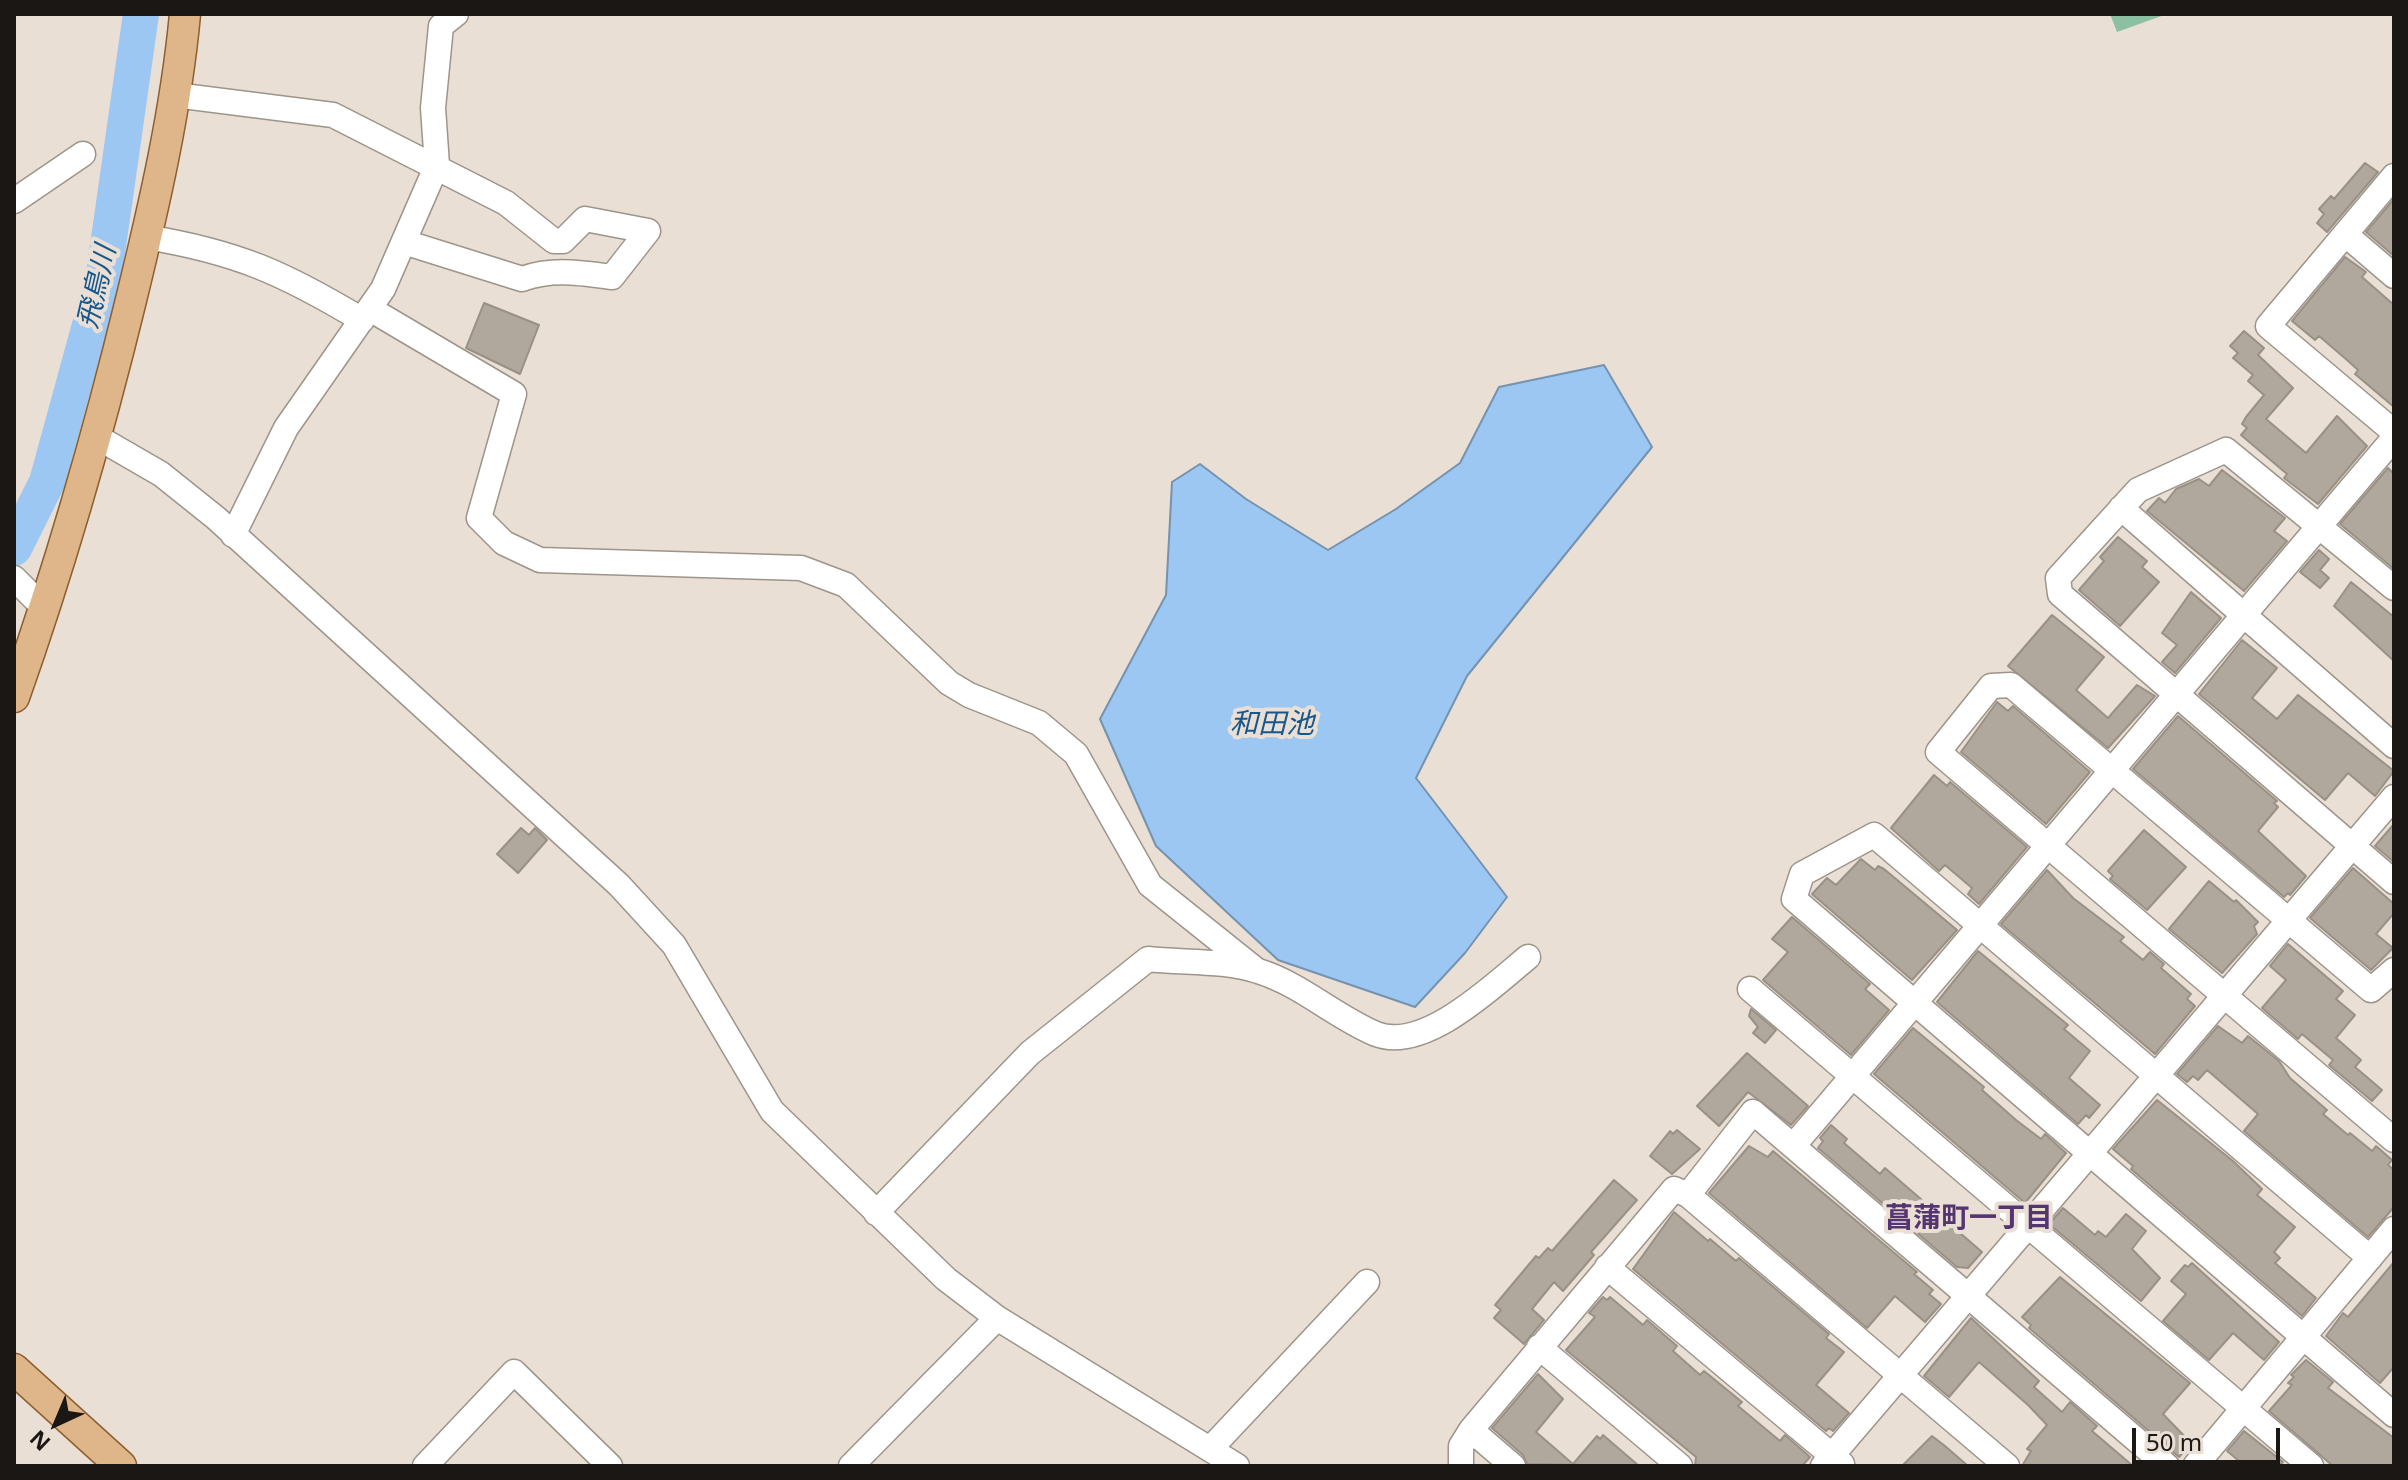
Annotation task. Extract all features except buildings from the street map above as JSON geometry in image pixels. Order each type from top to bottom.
[{"type":"main road","points":[[14,697],[45,609],[97,437],[146,237],[175,95],[185,14]]},
{"type":"main road","points":[[14,1369],[121,1466]]},
{"type":"street","points":[[233,535],[286,428],[383,289],[437,165],[433,108],[441,26],[456,14]]},
{"type":"street","points":[[175,95],[333,115],[437,165],[506,203],[554,241],[563,241],[585,219],[648,231],[631,258],[612,277],[568,271],[541,272],[522,279],[404,242]]},
{"type":"street","points":[[14,201],[83,154]]},
{"type":"street","points":[[1794,1145],[2394,435],[2268,326],[2394,176]]},
{"type":"street","points":[[2345,234],[2394,276]]},
{"type":"street","points":[[146,237],[218,250],[267,267],[366,314],[514,394],[479,518],[504,543],[540,560],[801,568],[846,585],[949,683],[969,695],[1039,723],[1076,754],[1150,885],[1255,969],[1325,1003],[1378,1035],[1414,1036],[1470,1005],[1528,957]]},
{"type":"street","points":[[97,437],[161,474],[233,535],[619,885],[674,945],[772,1111],[946,1279],[997,1318],[1237,1466]]},
{"type":"street","points":[[2394,588],[2226,450],[2138,490],[2058,578],[2060,594],[2394,882]]},
{"type":"street","points":[[2121,508],[2394,746]]},
{"type":"street","points":[[14,578],[45,609]]},
{"type":"street","points":[[2394,970],[2371,990],[2011,685],[1991,686],[1938,752],[2394,1140]]},
{"type":"street","points":[[1607,1267],[1832,1463],[1899,1375],[2394,797]]},
{"type":"street","points":[[2370,1258],[1874,835],[1802,874],[1794,899],[2087,1155],[2394,1415]]},
{"type":"street","points":[[876,1213],[1030,1053],[1148,959],[1255,969]]},
{"type":"street","points":[[1750,989],[2311,1466]]},
{"type":"street","points":[[1688,1195],[1753,1112],[2167,1466]]},
{"type":"street","points":[[1461,1466],[1461,1446],[1471,1430],[1674,1189],[1688,1195],[2007,1466]]},
{"type":"street","points":[[2195,1466],[2394,1229]]},
{"type":"street","points":[[1211,1448],[1367,1282]]},
{"type":"street","points":[[851,1466],[997,1318]]},
{"type":"street","points":[[1539,1347],[1680,1466]]},
{"type":"street","points":[[425,1466],[514,1372],[610,1466]]},
{"type":"street","points":[[1471,1430],[1513,1466]]},
{"type":"green space","points":[[2110,14],[2167,14],[2117,32]]},
{"type":"water","name":"和田池","points":[[1604,365],[1652,447],[1467,676],[1416,778],[1507,897],[1465,953],[1415,1007],[1278,960],[1156,846],[1100,719],[1166,595],[1172,482],[1200,464],[1246,499],[1328,550],[1396,509],[1460,463],[1499,387]]},
{"type":"waterway","name":"飛鳥川","points":[[14,548],[47,482],[104,274],[141,14]]},
{"type":"district","name":"菖蒲町一丁目","points":[[1969,1219]]}]
